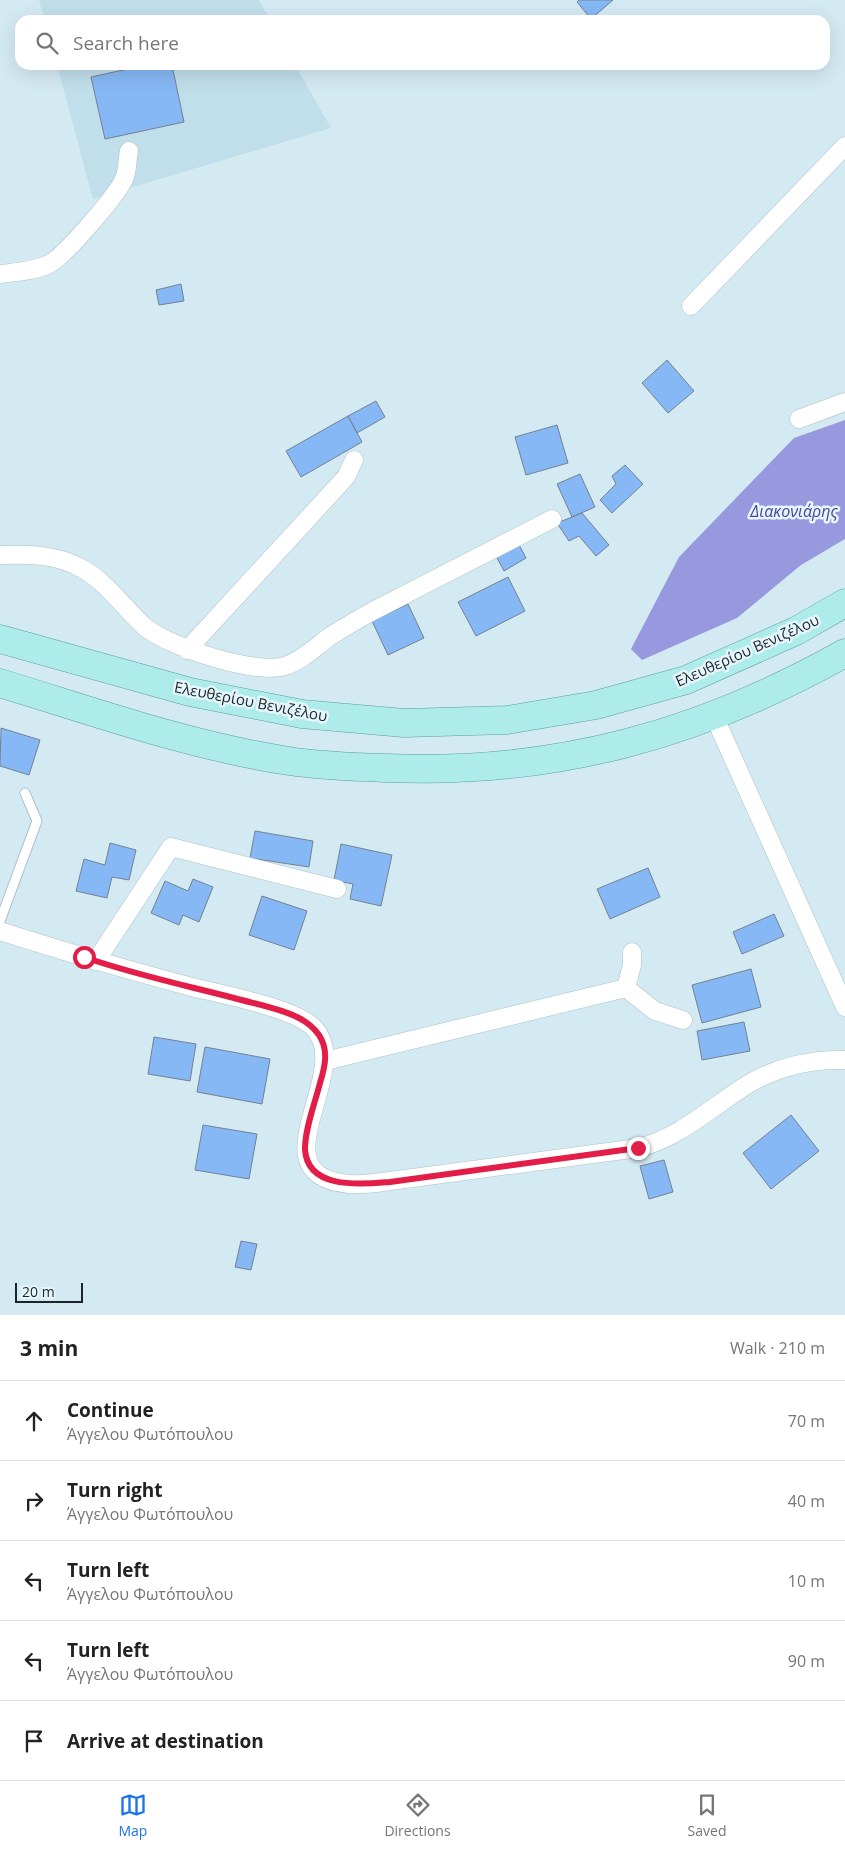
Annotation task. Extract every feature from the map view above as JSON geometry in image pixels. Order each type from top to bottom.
[{"type":"main road","name":"Ελευθερίου Βενιζέλου","points":[[0,639],[190,692],[302,714],[404,723],[508,720],[596,705],[686,680],[796,631],[845,603]]},
{"type":"main road","points":[[0,683],[132,724],[226,748],[291,761],[359,767],[442,770],[520,765],[620,745],[714,716],[771,692],[845,653]]},
{"type":"street","points":[[691,306],[845,146]]},
{"type":"street","points":[[0,274],[41,268],[52,263],[88,226],[116,192],[124,179],[129,151]]},
{"type":"street","points":[[799,419],[845,402]]},
{"type":"street","points":[[187,650],[346,477],[354,460]]},
{"type":"street","points":[[0,554],[36,554],[60,559],[82,568],[146,628],[172,644],[187,650],[242,664],[285,666],[371,612],[552,518]]},
{"type":"street","points":[[714,716],[845,1007]]},
{"type":"street","points":[[96,961],[171,847],[337,889]]},
{"type":"street","points":[[0,931],[96,961],[299,1018],[313,1028],[320,1036],[325,1047],[326,1061],[308,1131],[306,1156],[316,1171],[325,1178],[351,1184],[432,1177],[638,1148],[654,1144],[679,1132],[749,1084],[772,1072],[819,1061],[845,1060]]},
{"type":"street","points":[[626,988],[632,965],[632,952]]},
{"type":"street","points":[[326,1061],[626,988]]},
{"type":"street","points":[[626,988],[655,1011],[683,1020]]},
{"type":"lane","points":[[0,921],[37,821],[25,793]]},
{"type":"shaded area","points":[[39,0],[259,0],[267,15],[44,15]]},
{"type":"shaded area","points":[[58,70],[298,70],[331,128],[93,199]]},
{"type":"water","name":"Διακονιάρης","points":[[845,420],[845,539],[801,565],[737,618],[642,660],[631,649],[679,557],[794,438]]},
{"type":"building","points":[[579,0],[613,0],[596,15],[588,15],[577,2]]},
{"type":"building","points":[[123,70],[173,70],[184,122],[105,139],[91,77]]},
{"type":"building","points":[[181,284],[184,301],[159,305],[156,290]]},
{"type":"building","points":[[667,360],[694,391],[668,413],[642,383]]},
{"type":"building","points":[[376,401],[385,417],[357,433],[348,416]]},
{"type":"building","points":[[348,416],[362,442],[301,477],[286,451]]},
{"type":"building","points":[[557,425],[568,463],[526,475],[515,437]]},
{"type":"building","points":[[625,465],[643,484],[612,513],[600,500],[616,484],[612,476]]},
{"type":"building","points":[[580,474],[595,507],[572,517],[557,484]]},
{"type":"building","points":[[582,513],[609,545],[596,556],[579,536],[569,541],[557,523]]},
{"type":"building","points":[[518,543],[526,558],[504,571],[496,556]]},
{"type":"building","points":[[508,577],[525,611],[476,636],[458,602]]},
{"type":"building","points":[[408,604],[424,638],[388,655],[372,621]]},
{"type":"building","points":[[1,728],[40,740],[29,775],[0,766]]},
{"type":"building","points":[[255,831],[313,841],[309,867],[250,858]]},
{"type":"building","points":[[110,843],[136,850],[129,880],[112,877],[107,898],[76,891],[84,859],[105,865]]},
{"type":"building","points":[[341,844],[392,855],[381,906],[350,899],[353,884],[334,880]]},
{"type":"building","points":[[648,868],[660,897],[610,919],[597,889]]},
{"type":"building","points":[[193,879],[213,887],[199,922],[183,915],[179,925],[151,913],[165,881],[188,891]]},
{"type":"building","points":[[262,896],[307,911],[294,950],[249,935]]},
{"type":"building","points":[[774,914],[784,936],[742,954],[733,932]]},
{"type":"building","points":[[751,969],[761,1007],[702,1023],[692,985]]},
{"type":"building","points":[[744,1022],[750,1051],[702,1060],[697,1031]]},
{"type":"building","points":[[154,1037],[196,1044],[190,1081],[148,1074]]},
{"type":"building","points":[[205,1047],[270,1059],[262,1104],[197,1092]]},
{"type":"building","points":[[791,1115],[819,1151],[771,1189],[743,1153]]},
{"type":"building","points":[[203,1125],[257,1134],[249,1179],[195,1170]]},
{"type":"building","points":[[664,1160],[673,1192],[649,1199],[640,1166]]},
{"type":"building","points":[[241,1241],[257,1244],[251,1270],[235,1267]]},
{"type":"route","points":[[84,957],[266,1007],[299,1018],[313,1028],[320,1036],[325,1047],[326,1061],[305,1147],[306,1156],[310,1164],[325,1178],[351,1184],[390,1182],[623,1152],[638,1148]]}]
